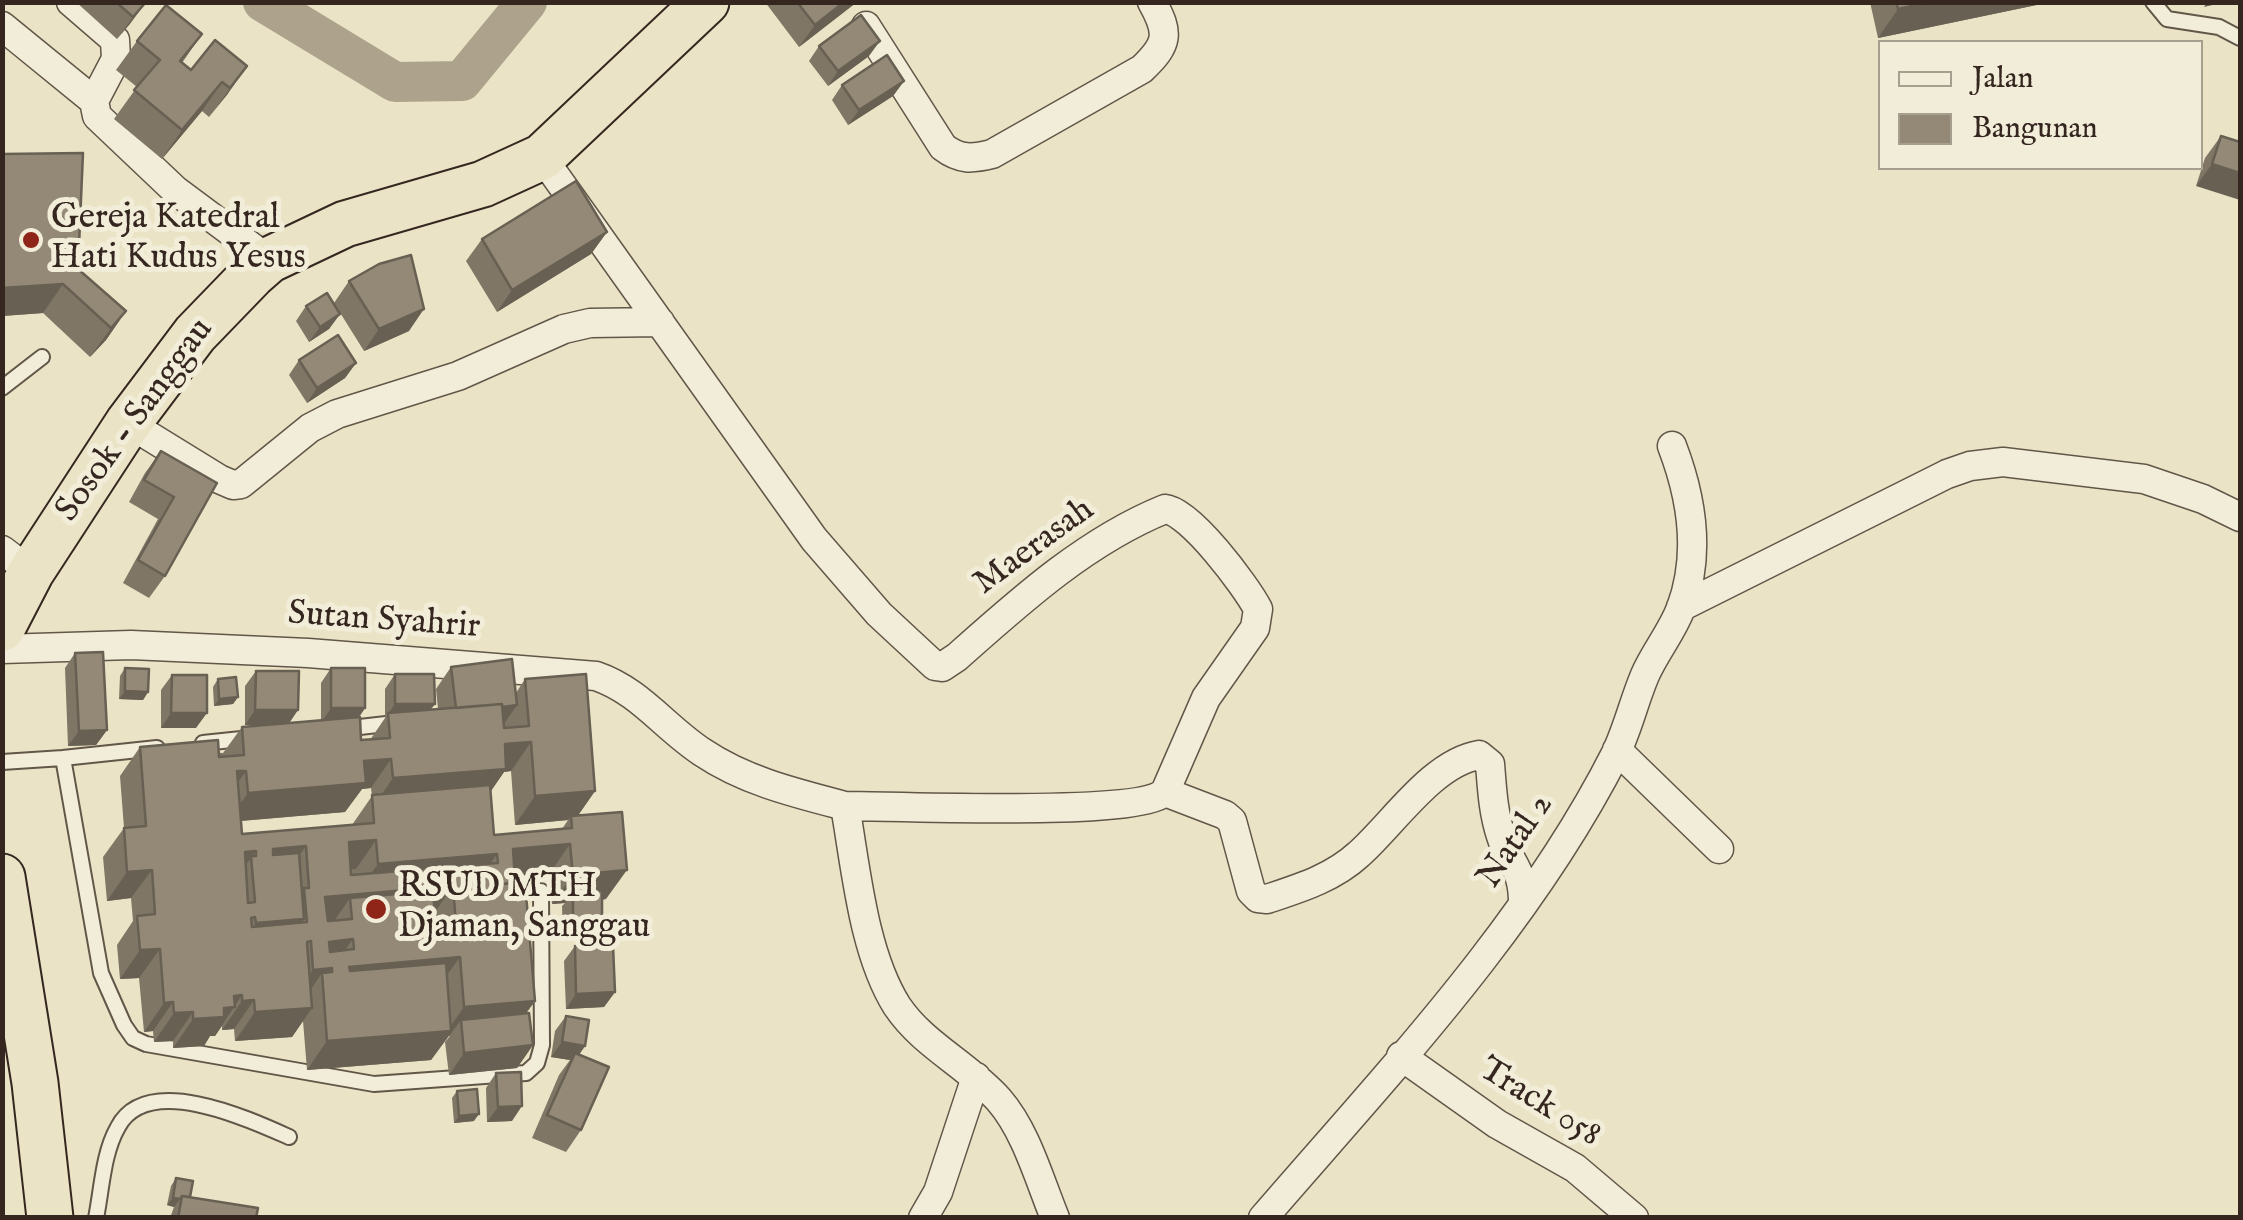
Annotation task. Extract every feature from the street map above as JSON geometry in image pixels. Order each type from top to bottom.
[{"type":"highway","name":"Sosok - Sanggau","points":[[2,628],[16,561],[196,334],[269,260],[346,224],[483,184],[542,157],[706,2]]},
{"type":"highway","points":[[2,877],[35,1082],[50,1218]]},
{"type":"street","points":[[71,2],[114,40],[116,59],[94,101]]},
{"type":"street","points":[[866,26],[943,147],[956,157],[972,159],[992,154],[1142,69],[1159,53],[1166,36],[1152,2]]},
{"type":"street","points":[[2,26],[94,101],[98,116],[125,144],[223,228],[269,260]]},
{"type":"street","name":"Maerasah","points":[[542,157],[814,539],[879,614],[934,666],[942,667],[957,657],[1053,576],[1106,538],[1165,509],[1182,515],[1258,609],[1255,628],[1206,698],[1165,792]]},
{"type":"street","points":[[128,424],[219,479],[241,484],[310,428],[338,414],[458,376],[564,329],[590,323],[660,322]]},
{"type":"street","name":"Natal 2","points":[[1262,1218],[1523,903],[1571,832],[1617,750],[1652,660],[1682,607],[1693,535],[1691,502],[1672,446]]},
{"type":"street","points":[[1682,607],[1948,474],[1988,462],[2144,480],[2203,498],[2240,517]]},
{"type":"street","name":"Sutan Syahrir","points":[[2,650],[131,645],[289,652],[596,676],[636,695],[697,748],[735,771],[846,806]]},
{"type":"street","points":[[1617,750],[1718,848]]},
{"type":"street","points":[[1054,1218],[1011,1116],[976,1077],[915,1028],[888,988],[860,892],[846,806],[1083,806],[1148,802],[1165,792],[1226,815],[1232,821],[1251,892],[1267,899],[1336,872],[1437,777],[1454,764],[1479,755],[1490,764],[1495,812],[1506,851],[1520,870],[1523,903]]},
{"type":"street","name":"Track 058","points":[[1400,1056],[1485,1116],[1575,1168],[1634,1218]]},
{"type":"street","points":[[923,1218],[938,1192],[976,1077]]},
{"type":"lane","points":[[2153,2],[2167,20],[2218,27],[2240,38]]},
{"type":"lane","points":[[2,388],[42,357]]},
{"type":"lane","points":[[329,730],[407,722]]},
{"type":"lane","points":[[194,744],[270,736]]},
{"type":"lane","points":[[2,762],[175,746]]},
{"type":"lane","points":[[63,758],[100,974],[124,1025],[134,1038],[146,1044],[374,1084],[526,1073],[537,1063],[542,1045],[541,890]]},
{"type":"lane","points":[[96,1218],[108,1151],[118,1126],[128,1113],[149,1102],[174,1101],[226,1111],[289,1137]]},
{"type":"building","points":[[116,2],[146,2],[133,17]]},
{"type":"building","points":[[797,2],[844,2],[815,25]]},
{"type":"building","points":[[1896,2],[1930,2],[1898,9]]},
{"type":"building","points":[[166,5],[202,34],[180,61],[191,70],[215,40],[247,66],[230,88],[222,82],[182,130],[134,90],[160,60],[137,41]]},
{"type":"building","points":[[861,15],[880,41],[838,71],[819,46]]},
{"type":"building","points":[[887,55],[904,81],[859,110],[842,85]]},
{"type":"building","points":[[2221,136],[2240,142],[2240,173],[2212,164]]},
{"type":"building","points":[[83,153],[78,269],[126,311],[111,328],[63,284],[2,288],[2,154]]},
{"type":"building","points":[[576,181],[607,232],[512,290],[482,239]]},
{"type":"building","points":[[411,255],[424,309],[379,329],[349,281],[379,264]]},
{"type":"building","points":[[327,293],[340,314],[320,327],[306,306]]},
{"type":"building","points":[[338,335],[356,363],[317,388],[299,360]]},
{"type":"building","points":[[161,451],[217,483],[165,576],[138,560],[174,497],[144,480]]},
{"type":"building","points":[[103,652],[107,730],[79,731],[75,653]]},
{"type":"building","points":[[512,659],[517,705],[456,708],[451,667]]},
{"type":"building","points":[[125,668],[149,669],[148,692],[125,691]]},
{"type":"building","points":[[331,668],[365,668],[365,708],[331,708]]},
{"type":"building","points":[[256,671],[299,671],[298,710],[255,710]]},
{"type":"building","points":[[395,674],[434,674],[435,704],[395,704]]},
{"type":"building","points":[[586,674],[595,791],[535,796],[531,742],[505,744],[506,769],[393,778],[391,759],[364,761],[366,783],[248,793],[246,771],[237,771],[242,834],[374,823],[372,795],[490,785],[494,835],[572,828],[571,816],[622,812],[627,870],[573,875],[570,844],[513,849],[515,881],[504,884],[525,882],[535,1001],[464,1007],[460,957],[349,967],[350,971],[446,963],[451,1031],[327,1041],[322,973],[332,972],[332,968],[313,970],[311,941],[307,942],[312,1008],[255,1012],[254,1000],[242,1001],[242,995],[234,996],[235,1007],[224,1008],[224,1017],[193,1019],[193,1012],[174,1013],[173,1002],[164,1003],[160,949],[140,950],[137,916],[155,914],[152,870],[127,872],[124,828],[146,826],[140,747],[218,740],[219,757],[244,755],[242,727],[360,717],[361,740],[390,738],[388,713],[502,704],[504,728],[529,726],[525,679]],"holes":[[[376,840],[378,864],[497,854],[498,863],[351,875],[349,842]],[[306,846],[307,922],[252,927],[251,918],[255,917],[256,923],[304,919],[299,853],[273,855],[273,849]],[[256,851],[256,856],[251,856],[255,902],[248,903],[245,852]],[[453,886],[457,938],[437,940],[433,891],[350,898],[352,919],[328,921],[325,897]],[[353,939],[354,949],[330,952],[329,942]]]},
{"type":"building","points":[[172,675],[207,675],[207,713],[171,713]]},
{"type":"building","points":[[236,677],[238,697],[219,699],[218,679]]},
{"type":"building","points":[[573,891],[602,891],[602,920],[573,920]]},
{"type":"building","points":[[613,945],[615,992],[576,994],[575,946]]},
{"type":"building","points":[[529,1013],[533,1045],[464,1053],[461,1020]]},
{"type":"building","points":[[566,1016],[589,1020],[585,1046],[562,1042]]},
{"type":"building","points":[[575,1053],[609,1067],[581,1130],[547,1115]]},
{"type":"building","points":[[521,1072],[522,1106],[498,1107],[496,1073]]},
{"type":"building","points":[[477,1089],[479,1114],[459,1116],[457,1091]]},
{"type":"building","points":[[176,1178],[193,1181],[190,1197],[173,1198]]},
{"type":"building","points":[[182,1196],[258,1208],[256,1218],[178,1218]]},
{"type":"waterway","points":[[263,2],[395,82],[462,81],[527,2]]},
{"type":"place","name":"Gereja Katedral Hati Kudus Yesus","points":[[31,240]]},
{"type":"place","name":"RSUD MTH Djaman, Sanggau","points":[[376,909]]}]
